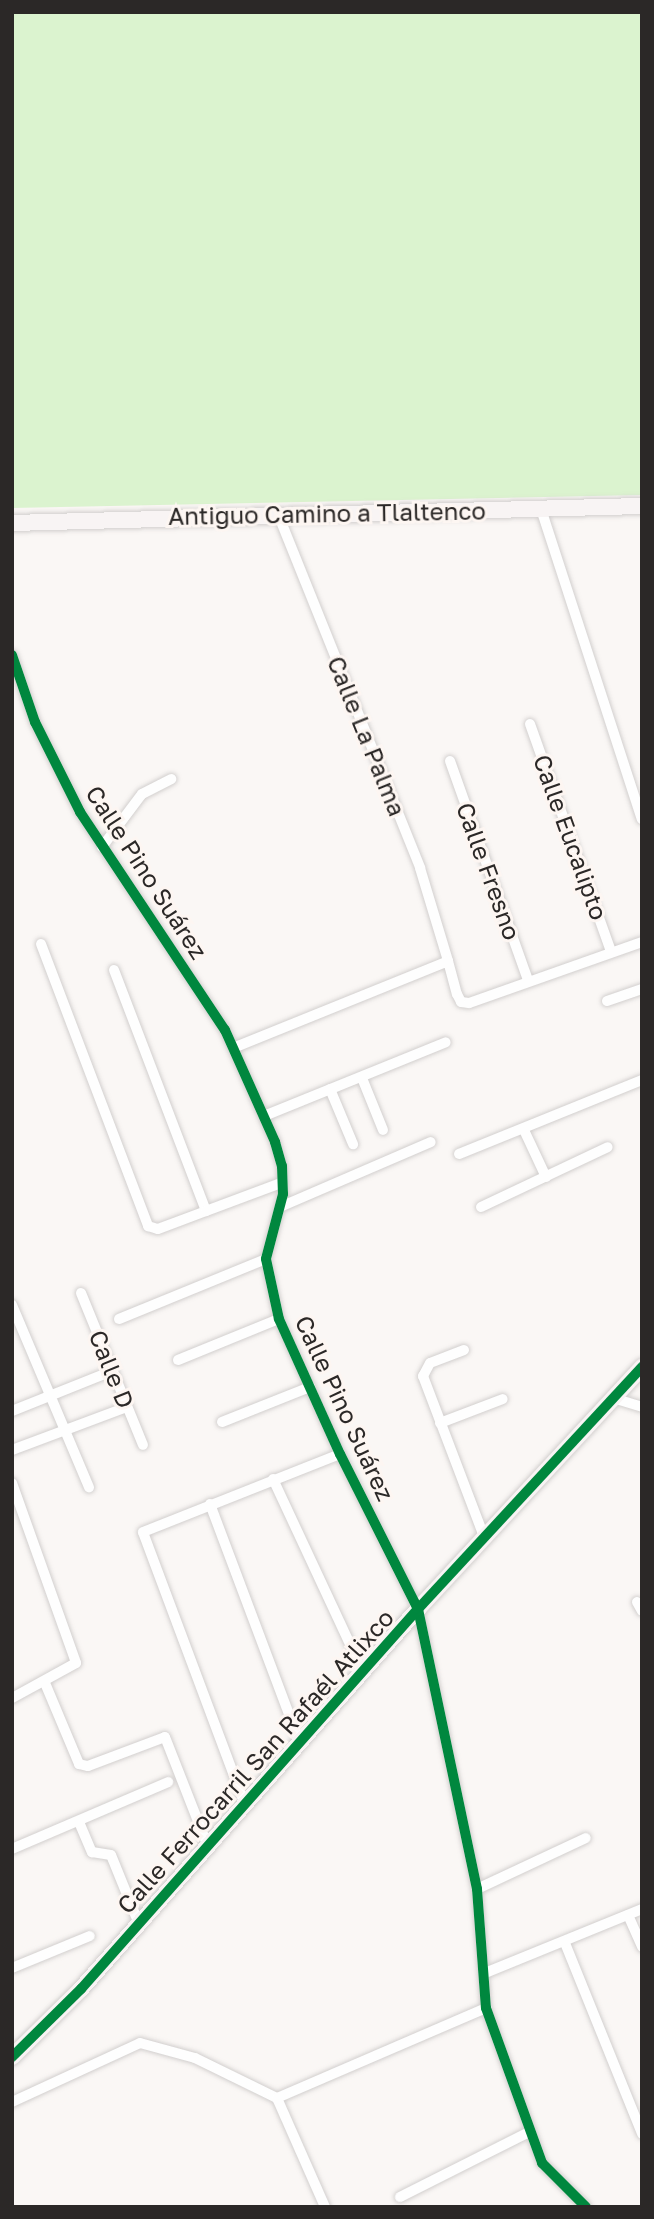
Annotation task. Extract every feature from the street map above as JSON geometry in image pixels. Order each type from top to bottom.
[{"type":"street","name":"Antiguo Camino a Tlaltenco","points":[[12,523],[642,506]]},
{"type":"street","points":[[541,509],[642,819]]},
{"type":"street","name":"Calle La Palma","points":[[278,514],[420,868],[461,1002],[469,1003],[528,980]]},
{"type":"street","name":"Calle Pino Suárez","points":[[12,655],[35,722],[102,848],[233,1048],[264,1116],[282,1166],[280,1207],[266,1259],[279,1319],[340,1454],[418,1609],[477,1889],[486,2008],[542,2163],[584,2206]]},
{"type":"street","name":"Calle Eucalipto","points":[[530,724],[611,951]]},
{"type":"street","name":"Calle Fresno","points":[[450,761],[528,980]]},
{"type":"street","points":[[102,848],[142,794],[171,779]]},
{"type":"street","points":[[528,980],[642,942]]},
{"type":"street","points":[[41,944],[148,1226],[158,1229],[281,1183]]},
{"type":"street","points":[[233,1048],[448,961]]},
{"type":"street","points":[[114,970],[206,1211]]},
{"type":"street","points":[[607,1001],[642,989]]},
{"type":"street","points":[[264,1116],[446,1042]]},
{"type":"street","points":[[362,1078],[383,1130]]},
{"type":"street","points":[[459,1154],[524,1130],[642,1080]]},
{"type":"street","points":[[330,1089],[353,1144]]},
{"type":"street","points":[[524,1130],[546,1177]]},
{"type":"street","points":[[280,1207],[431,1142]]},
{"type":"street","points":[[481,1207],[608,1147]]},
{"type":"street","points":[[119,1320],[266,1259]]},
{"type":"street","name":"Calle D","points":[[81,1293],[143,1445]]},
{"type":"street","points":[[12,1305],[48,1399],[89,1487]]},
{"type":"street","points":[[178,1360],[279,1319]]},
{"type":"street","points":[[464,1350],[425,1368],[423,1376],[484,1537]]},
{"type":"street","name":"Calle Ferrocarril San Rafaél Atlixco","points":[[12,2057],[139,1924],[418,1609],[642,1367]]},
{"type":"street","points":[[12,1411],[113,1371]]},
{"type":"street","points":[[222,1422],[310,1387]]},
{"type":"street","points":[[613,1398],[642,1407]]},
{"type":"street","points":[[440,1423],[503,1399]]},
{"type":"street","points":[[12,1450],[127,1408]]},
{"type":"street","points":[[245,1805],[143,1532],[340,1454]]},
{"type":"street","points":[[274,1479],[363,1672]]},
{"type":"street","points":[[12,1483],[76,1663],[45,1683],[12,1698]]},
{"type":"street","points":[[210,1504],[300,1743]]},
{"type":"street","points":[[45,1683],[79,1763],[88,1766],[165,1737],[208,1847]]},
{"type":"street","points":[[12,1849],[168,1782]]},
{"type":"street","points":[[79,1822],[92,1852],[111,1855],[139,1924]]},
{"type":"street","points":[[477,1889],[586,1838]]},
{"type":"street","points":[[485,1973],[565,1943],[642,1909]]},
{"type":"street","points":[[628,1915],[642,1947]]},
{"type":"street","points":[[12,1968],[90,1936]]},
{"type":"street","points":[[565,1943],[642,2134]]},
{"type":"street","points":[[277,2098],[486,2008]]},
{"type":"street","points":[[12,2102],[140,2043],[195,2058],[277,2098],[325,2207]]},
{"type":"street","points":[[400,2197],[529,2132]]},
{"type":"green space","points":[[12,12],[642,12],[642,495],[12,508]]},
{"type":"cycle path","points":[[12,655],[35,722],[80,812],[225,1030],[275,1142],[282,1166],[283,1194],[266,1259],[279,1319],[340,1454],[418,1609],[477,1889],[486,2008],[542,2163],[586,2207]]},
{"type":"cycle path","points":[[12,2057],[81,1989],[418,1609],[642,1367]]}]
